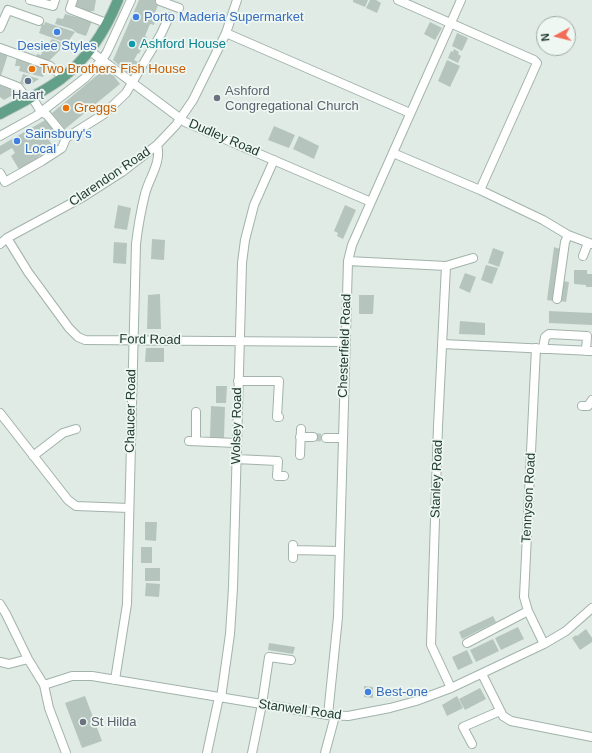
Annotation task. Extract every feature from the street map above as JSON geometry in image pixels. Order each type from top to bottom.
[{"type":"main road","points":[[0,114],[30,98],[63,77],[75,67],[90,51],[118,0]]},
{"type":"street","points":[[30,0],[53,6],[55,0]]},
{"type":"street","points":[[73,0],[70,9],[106,23]]},
{"type":"street","points":[[0,136],[41,112],[85,78],[102,60],[131,0]]},
{"type":"street","name":"Clarendon Road","points":[[0,244],[7,238],[83,197],[122,172],[157,145],[193,100],[226,33],[236,0]]},
{"type":"street","points":[[398,0],[534,60],[536,64],[480,190]]},
{"type":"street","name":"Chesterfield Road","points":[[325,753],[332,716],[338,617],[348,261],[352,245],[461,0]]},
{"type":"street","points":[[160,1],[179,8]]},
{"type":"street","points":[[0,28],[8,10],[39,21]]},
{"type":"street","points":[[0,173],[5,182],[62,148],[66,138],[104,114],[126,93],[161,34],[169,17]]},
{"type":"street","points":[[226,33],[410,113]]},
{"type":"street","points":[[0,48],[50,66],[63,77]]},
{"type":"street","name":"Dudley Road","points":[[90,51],[185,122],[371,202]]},
{"type":"street","points":[[0,80],[18,87],[30,98],[41,112],[47,115],[66,138]]},
{"type":"street","name":"Chaucer Road","points":[[115,680],[127,604],[136,244],[146,191],[159,153],[157,145]]},
{"type":"street","points":[[393,152],[480,190],[543,220],[568,235],[590,243],[583,256]]},
{"type":"street","name":"Wolsey Road","points":[[207,753],[220,698],[230,626],[233,588],[242,263],[245,240],[254,206],[274,160]]},
{"type":"street","points":[[557,299],[565,242],[568,235]]},
{"type":"street","name":"Ford Road","points":[[7,238],[28,272],[69,328],[78,337],[84,340],[345,342]]},
{"type":"street","points":[[348,261],[446,266],[473,258]]},
{"type":"street","name":"Stanley Road","points":[[446,266],[438,426],[432,645],[451,688]]},
{"type":"street","points":[[442,344],[539,349],[589,351],[587,336],[549,334],[545,337],[539,349]]},
{"type":"street","name":"Tennyson Road","points":[[539,349],[524,597],[528,611],[544,644]]},
{"type":"street","points":[[238,381],[279,381],[279,392],[277,394],[277,417],[279,417]]},
{"type":"street","points":[[582,406],[588,406],[592,400]]},
{"type":"street","points":[[196,412],[192,441],[236,443]]},
{"type":"street","points":[[0,413],[68,500],[76,506],[129,508]]},
{"type":"street","points":[[34,456],[63,433],[76,429]]},
{"type":"street","points":[[300,455],[300,433],[313,437]]},
{"type":"street","points":[[326,438],[342,438]]},
{"type":"street","points":[[236,459],[278,461],[277,476],[284,476]]},
{"type":"street","points":[[293,558],[293,547],[340,551]]},
{"type":"street","points":[[0,604],[28,659],[44,685],[49,708],[66,753]]},
{"type":"street","name":"Stanwell Road","points":[[44,685],[80,675],[332,716],[348,716],[390,708],[416,701],[451,688],[544,644],[566,631],[592,608]]},
{"type":"street","points":[[468,643],[528,611]]},
{"type":"street","points":[[252,753],[262,704],[269,657],[290,660]]},
{"type":"street","points":[[0,662],[9,664],[28,659]]},
{"type":"street","points":[[482,674],[502,716],[511,721],[592,737]]},
{"type":"street","points":[[472,744],[463,726],[500,711]]},
{"type":"building","points":[[76,0],[96,0],[94,11],[91,11],[90,13],[76,8],[74,6],[76,5]]},
{"type":"building","points":[[139,0],[160,0],[153,18],[156,19],[154,25],[150,24],[145,36],[147,37],[139,54],[138,53],[134,60],[138,62],[135,69],[137,70],[134,75],[132,74],[131,76],[113,60]]},
{"type":"building","points":[[353,0],[368,0],[365,7],[353,2]]},
{"type":"building","points":[[370,0],[376,0],[381,3],[377,13],[366,8]]},
{"type":"building","points":[[65,14],[92,21],[86,36],[77,33],[72,29],[55,24],[57,18],[63,19]]},
{"type":"building","name":"Desiee Styles","points":[[45,22],[75,32],[67,43],[39,33],[42,24],[44,25]]},
{"type":"building","points":[[430,22],[442,28],[435,40],[424,34]]},
{"type":"building","points":[[457,33],[468,38],[462,51],[452,46]]},
{"type":"building","points":[[52,39],[66,44],[47,63],[35,59],[37,54],[41,55],[44,48],[47,49],[47,42],[49,43]]},
{"type":"building","points":[[454,49],[459,52],[458,54],[461,56],[458,63],[448,58],[451,51],[453,52]]},
{"type":"building","points":[[0,51],[8,54],[0,79]]},
{"type":"building","name":"Two Brothers Fish House","points":[[17,56],[46,65],[43,77],[19,71],[20,66],[15,66]]},
{"type":"building","points":[[447,60],[460,66],[450,87],[438,81]]},
{"type":"building","points":[[102,71],[104,73],[106,71],[107,73],[108,72],[113,75],[120,84],[65,129],[52,113]]},
{"type":"building","name":"Haart","points":[[23,74],[39,79],[28,86],[20,83]]},
{"type":"building","points":[[0,84],[18,89],[18,92],[4,100],[0,97]]},
{"type":"building","points":[[47,119],[56,135],[49,140],[54,148],[38,157],[40,161],[20,171],[11,156],[15,153],[12,148],[0,155],[0,146]]},
{"type":"building","points":[[274,126],[295,135],[289,148],[268,140]]},
{"type":"building","points":[[299,136],[319,146],[314,159],[293,149]]},
{"type":"building","points":[[118,205],[131,208],[127,230],[114,228]]},
{"type":"building","points":[[345,205],[356,210],[343,239],[337,236],[338,233],[334,231]]},
{"type":"building","points":[[152,239],[165,240],[164,260],[151,259]]},
{"type":"building","points":[[114,242],[127,243],[126,264],[113,263]]},
{"type":"building","points":[[554,247],[560,249],[553,301],[547,300]]},
{"type":"building","points":[[493,248],[504,252],[499,267],[488,263]]},
{"type":"building","points":[[486,265],[498,268],[492,284],[481,280]]},
{"type":"building","points":[[574,270],[587,270],[587,274],[592,274],[592,287],[574,284]]},
{"type":"building","points":[[465,273],[476,277],[470,293],[459,288]]},
{"type":"building","points":[[563,281],[569,282],[566,302],[560,301]]},
{"type":"building","points":[[160,294],[161,329],[147,329],[148,295]]},
{"type":"building","points":[[359,295],[374,295],[373,314],[359,314]]},
{"type":"building","points":[[549,311],[592,313],[592,325],[549,323]]},
{"type":"building","points":[[460,321],[485,323],[485,335],[459,334]]},
{"type":"building","points":[[146,348],[164,348],[164,362],[145,362]]},
{"type":"building","points":[[216,386],[227,386],[226,403],[216,403]]},
{"type":"building","points":[[211,406],[225,407],[224,438],[210,438]]},
{"type":"building","points":[[145,522],[157,522],[156,541],[145,540]]},
{"type":"building","points":[[141,547],[152,547],[152,563],[141,563]]},
{"type":"building","points":[[145,568],[160,568],[160,581],[145,581]]},
{"type":"building","points":[[146,583],[160,584],[159,597],[145,596]]},
{"type":"building","points":[[493,616],[496,622],[462,639],[459,632]]},
{"type":"building","points":[[518,627],[524,639],[501,650],[495,638]]},
{"type":"building","points":[[586,629],[592,638],[592,642],[580,650],[572,638]]},
{"type":"building","points":[[493,639],[499,651],[476,662],[470,650]]},
{"type":"building","points":[[269,643],[295,647],[293,654],[268,650]]},
{"type":"building","points":[[467,650],[473,663],[458,670],[452,657]]},
{"type":"building","name":"Best-one","points":[[364,686],[373,687],[373,698],[364,697]]},
{"type":"building","points":[[480,688],[486,699],[465,710],[459,699]]},
{"type":"building","name":"St Hilda","points":[[85,696],[102,741],[82,748],[65,703]]},
{"type":"building","points":[[457,696],[463,708],[447,716],[442,705]]},
{"type":"tunnel","points":[[313,437],[326,438]]},
{"type":"place","name":"Porto Maderia Supermarket","points":[[136,17]]},
{"type":"place","name":"Desiee Styles","points":[[57,32]]},
{"type":"place","name":"Ashford House","points":[[132,44]]},
{"type":"place","name":"Two Brothers Fish House","points":[[32,69]]},
{"type":"place","name":"Haart","points":[[28,81]]},
{"type":"place","name":"Ashford Congregational Church","points":[[217,98]]},
{"type":"place","name":"Greggs","points":[[66,108]]},
{"type":"place","name":"Sainsbury's Local","points":[[17,141]]},
{"type":"place","name":"Best-one","points":[[368,692]]},
{"type":"place","name":"St Hilda","points":[[83,722]]}]
